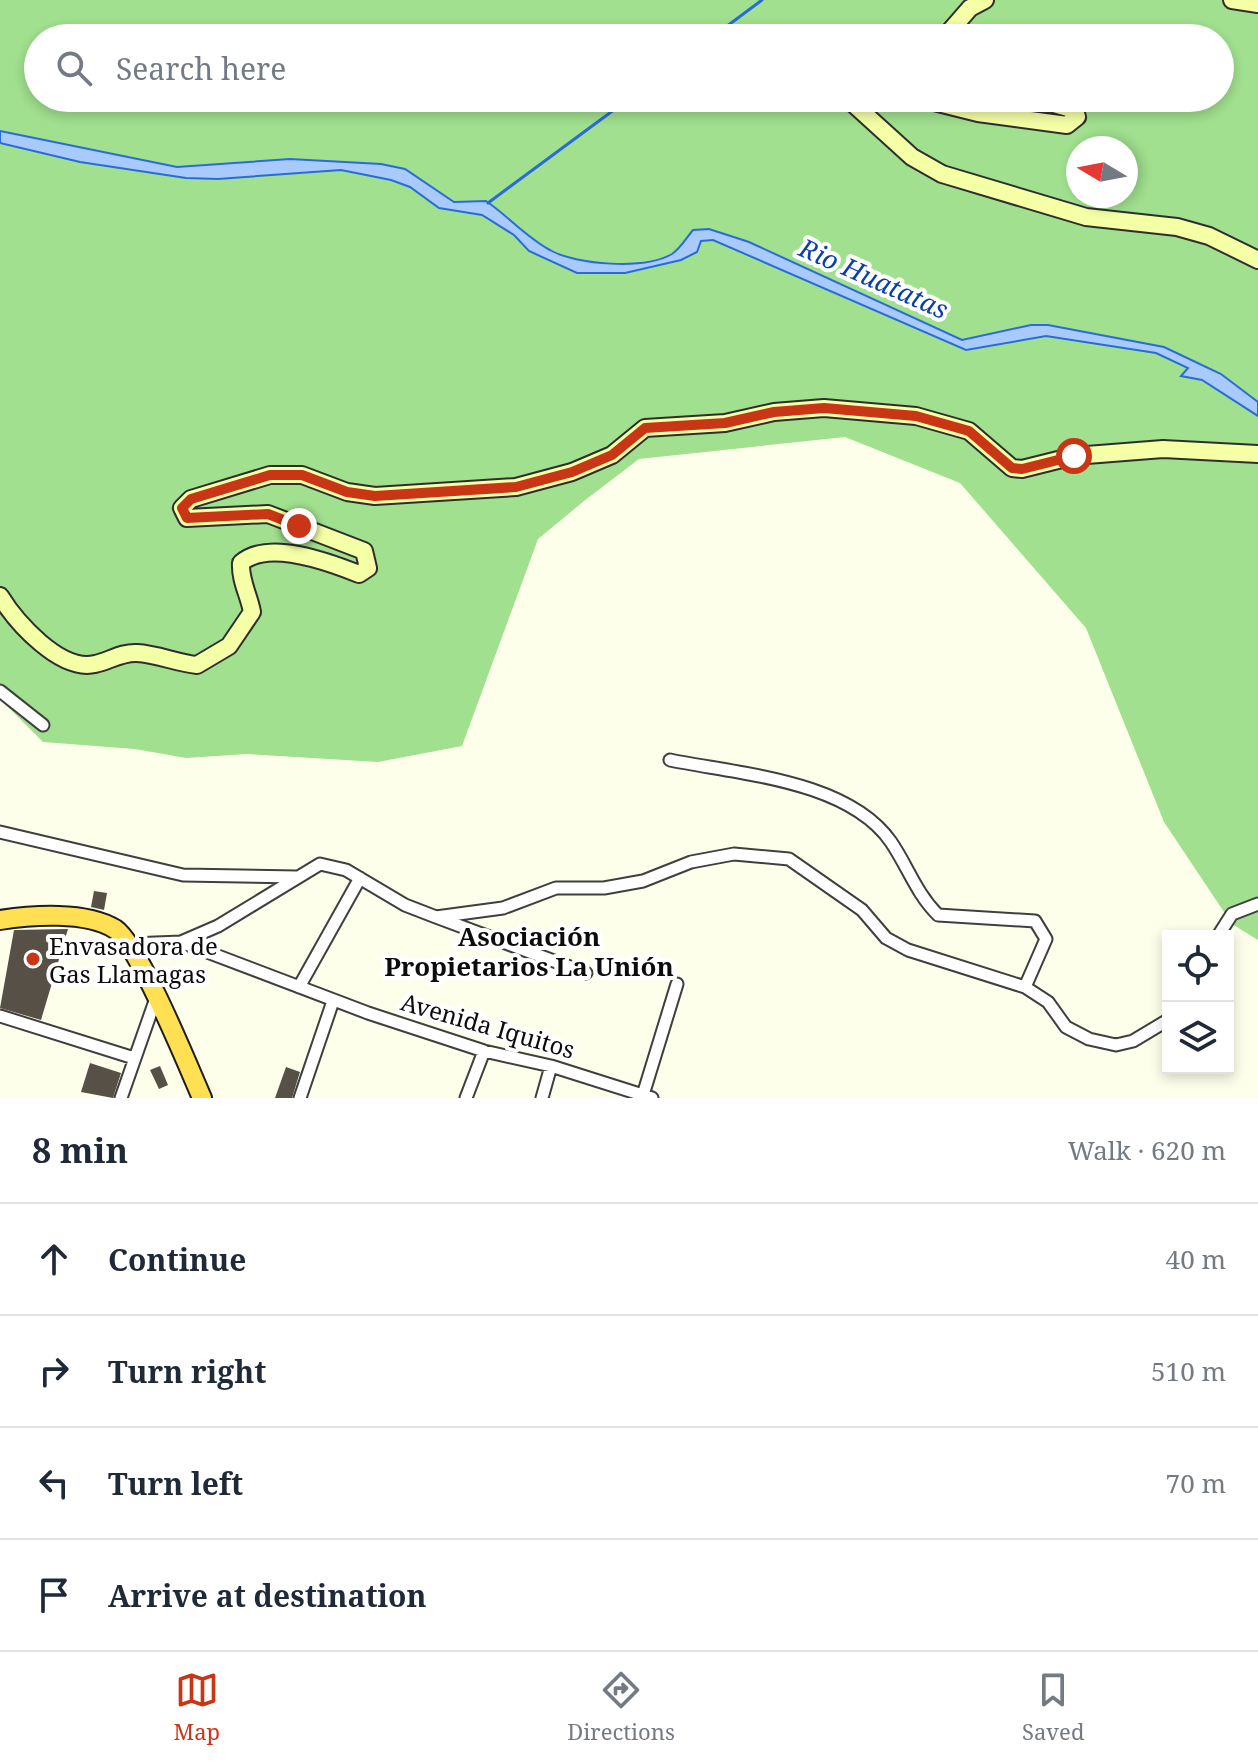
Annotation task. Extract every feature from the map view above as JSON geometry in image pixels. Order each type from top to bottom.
[{"type":"highway","points":[[0,920],[85,919],[114,929],[130,944],[202,1098]]},
{"type":"main road","points":[[956,24],[970,8],[985,0]]},
{"type":"main road","points":[[1232,0],[1258,4]]},
{"type":"main road","points":[[862,112],[912,157],[942,174],[1086,217],[1177,227],[1209,236],[1258,260]]},
{"type":"main road","points":[[974,112],[1067,125],[1077,117],[1076,112]]},
{"type":"main road","points":[[0,596],[17,623],[41,643],[75,663],[93,665],[134,653],[197,665],[229,646],[252,612],[248,591],[240,577],[241,563],[249,555],[289,553],[323,560],[359,574],[368,568],[368,559],[364,551],[268,514],[187,518],[182,508],[191,499],[270,475],[302,475],[347,492],[375,496],[516,487],[572,472],[612,455],[645,428],[725,423],[774,412],[824,408],[916,416],[969,431],[1012,468],[1022,469],[1074,456],[1163,449],[1258,454]]},
{"type":"street","points":[[0,691],[43,725]]},
{"type":"street","points":[[670,760],[817,789],[873,823],[891,842],[921,898],[938,915],[1035,921],[1046,939],[1025,987]]},
{"type":"street","points":[[0,832],[183,875],[297,877]]},
{"type":"street","points":[[436,917],[503,908],[556,888],[604,888],[643,881],[691,862],[734,854],[789,859],[862,910],[886,938],[908,950],[1025,987],[1048,1002],[1066,1027],[1089,1039],[1116,1045],[1133,1041],[1162,1024]]},
{"type":"street","points":[[181,942],[218,926],[320,864],[330,864],[405,905],[586,973]]},
{"type":"street","points":[[299,987],[360,878]]},
{"type":"street","points":[[1222,930],[1232,914],[1258,904]]},
{"type":"street","name":"Avenida Iquitos","points":[[130,944],[181,942],[333,1001],[484,1051],[551,1066],[621,1093],[648,1096]]},
{"type":"street","points":[[648,1096],[677,984]]},
{"type":"street","points":[[121,1098],[156,998]]},
{"type":"street","points":[[300,1098],[333,1001]]},
{"type":"street","points":[[0,1016],[134,1058]]},
{"type":"street","points":[[466,1098],[484,1051]]},
{"type":"street","points":[[542,1098],[551,1066]]},
{"type":"green space","points":[[0,0],[1258,0],[1258,940],[1232,924],[1164,822],[1086,628],[960,483],[845,437],[639,459],[584,501],[538,539],[462,746],[378,762],[247,754],[186,758],[135,749],[43,742],[0,699]]},
{"type":"water","points":[[0,131],[177,167],[290,159],[381,164],[405,169],[454,202],[486,201],[550,250],[593,262],[628,264],[660,259],[675,252],[693,230],[709,229],[749,242],[962,340],[1031,325],[1048,325],[1164,347],[1221,374],[1258,402],[1258,416],[1202,380],[1181,376],[1188,368],[1156,353],[1046,336],[966,350],[713,240],[701,241],[697,252],[681,260],[625,273],[577,273],[529,251],[514,235],[482,215],[439,208],[410,187],[391,180],[341,170],[218,179],[186,178],[80,162],[0,143]]},
{"type":"building","points":[[94,891],[107,893],[104,910],[91,907]]},
{"type":"building","name":"Envasadora de Gas Llamagas","points":[[68,929],[41,1020],[0,1008],[14,930]]},
{"type":"building","points":[[90,1063],[121,1073],[113,1098],[81,1092]]},
{"type":"building","points":[[160,1066],[168,1085],[159,1089],[150,1070]]},
{"type":"building","points":[[286,1067],[300,1072],[292,1098],[275,1098]]},
{"type":"waterway","name":"Rio Huatatas","points":[[730,24],[762,0]]},
{"type":"waterway","name":"Rio Huatatas","points":[[488,203],[611,112]]},
{"type":"place","name":"Envasadora de Gas Llamagas","points":[[33,959]]},
{"type":"district","name":"Asociación Propietarios La Unión","points":[[529,951]]},
{"type":"route","points":[[299,526],[268,514],[187,518],[182,508],[191,499],[270,475],[302,475],[347,492],[375,496],[516,487],[572,472],[612,455],[645,428],[725,423],[774,412],[824,408],[916,416],[969,431],[1012,468],[1022,469],[1048,460],[1074,456]]}]
